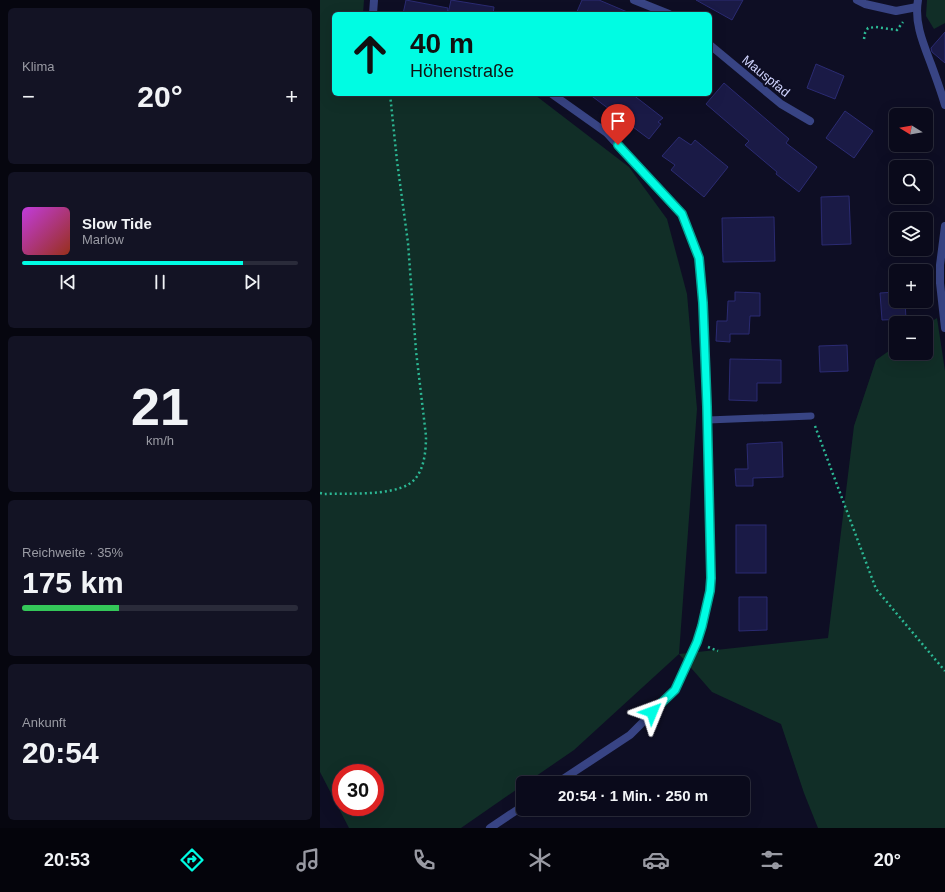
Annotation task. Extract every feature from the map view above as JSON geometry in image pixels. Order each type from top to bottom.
[{"type":"street","points":[[374,0],[374,12]]},
{"type":"street","points":[[634,0],[664,12]]},
{"type":"street","points":[[857,0],[865,4],[896,11],[917,4],[920,36],[945,105]]},
{"type":"street","name":"Mauspfad","points":[[712,47],[781,104],[810,121]]},
{"type":"street","points":[[555,96],[607,133],[682,214],[699,258],[703,303],[708,420],[711,578],[710,591],[697,642],[675,690],[630,735],[568,776]]},
{"type":"street","points":[[945,226],[940,265],[940,283],[945,328]]},
{"type":"street","points":[[490,828],[516,811]]},
{"type":"lane","points":[[708,420],[811,416]]},
{"type":"path","points":[[864,39],[868,28],[889,29]]},
{"type":"path","points":[[320,493],[385,492],[405,486],[416,477],[422,465],[426,448],[426,436],[416,351],[408,243],[390,96]]},
{"type":"path","points":[[811,416],[876,589],[945,671]]},
{"type":"green space","points":[[320,0],[364,0],[363,12],[332,12],[332,96],[536,96],[629,167],[667,219],[687,294],[697,409],[679,654],[574,750],[536,776],[516,776],[516,790],[461,828],[349,828],[343,816],[384,816],[384,764],[332,764],[332,795],[320,772]]},
{"type":"green space","points":[[927,0],[945,0],[945,23],[934,29],[926,16]]},
{"type":"green space","points":[[937,318],[945,371],[945,828],[818,828],[804,793],[781,724],[712,692],[679,654],[828,638],[854,426],[876,360],[889,351],[889,360],[933,360],[933,321]]},
{"type":"building","points":[[406,0],[448,8],[447,12],[403,12]]},
{"type":"building","points":[[451,0],[494,7],[493,12],[448,12]]},
{"type":"building","points":[[582,0],[599,0],[627,12],[577,12]]},
{"type":"building","points":[[696,0],[743,0],[732,20]]},
{"type":"building","points":[[945,32],[945,63],[932,52],[931,48]]},
{"type":"building","points":[[816,64],[844,76],[835,99],[807,88]]},
{"type":"building","points":[[724,83],[789,139],[786,143],[817,167],[799,192],[776,174],[777,172],[745,145],[749,141],[706,104]]},
{"type":"building","points":[[592,96],[635,96],[663,118],[658,122],[661,124],[649,139]]},
{"type":"building","points":[[845,111],[873,131],[854,158],[826,138]]},
{"type":"building","points":[[679,137],[691,145],[695,140],[728,167],[704,197],[671,170],[675,165],[662,156]]},
{"type":"building","points":[[849,196],[851,244],[822,245],[821,197]]},
{"type":"building","points":[[774,217],[775,261],[723,262],[722,218]]},
{"type":"building","points":[[735,292],[760,293],[760,316],[750,316],[749,334],[730,334],[730,342],[716,341],[717,321],[727,321],[728,301],[735,301]]},
{"type":"building","points":[[889,292],[889,308],[905,308],[906,316],[889,316],[889,320],[882,320],[880,293]]},
{"type":"building","points":[[847,345],[848,371],[820,372],[819,346]]},
{"type":"building","points":[[730,359],[781,360],[781,383],[757,383],[757,401],[729,400]]},
{"type":"building","points":[[782,442],[783,477],[753,478],[753,486],[736,486],[735,469],[748,469],[747,444]]},
{"type":"building","points":[[736,525],[766,525],[766,573],[736,573]]},
{"type":"building","points":[[739,597],[767,597],[767,630],[739,631]]},
{"type":"route","points":[[618,145],[682,214],[699,258],[703,303],[707,407],[711,578],[710,591],[697,642],[675,690],[652,712]]}]
